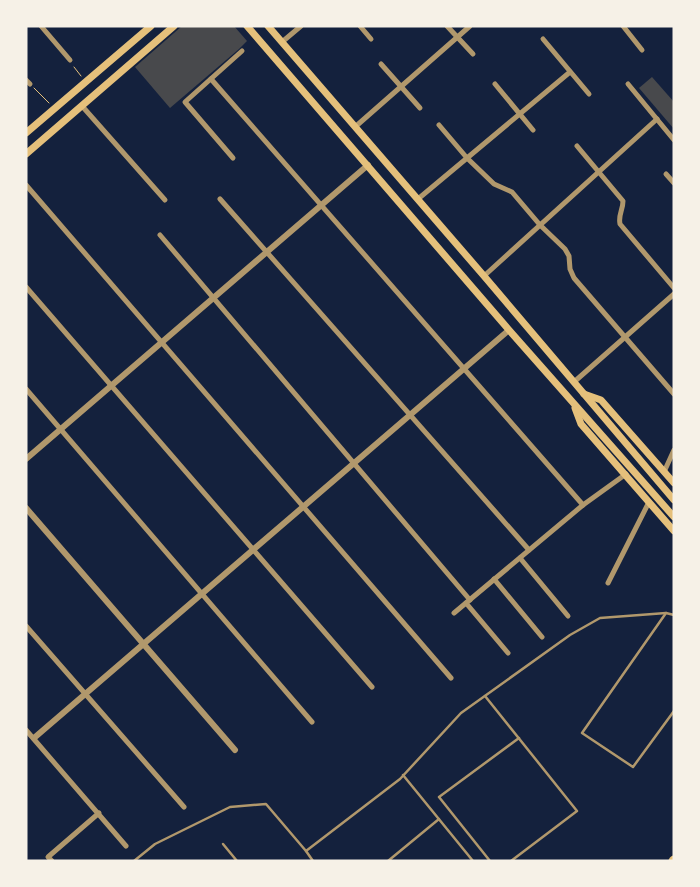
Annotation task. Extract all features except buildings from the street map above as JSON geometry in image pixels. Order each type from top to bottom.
[{"type":"main road","points":[[26,133],[151,26]]},
{"type":"main road","points":[[26,154],[174,26]]},
{"type":"main road","points":[[247,26],[509,330],[674,517]]},
{"type":"main road","points":[[268,26],[674,500]]},
{"type":"main road","points":[[584,394],[602,400],[674,483]]},
{"type":"main road","points":[[573,403],[581,424],[674,531]]},
{"type":"street","points":[[41,26],[70,60]]},
{"type":"street","points":[[282,42],[301,26]]},
{"type":"street","points":[[360,26],[371,39]]},
{"type":"street","points":[[447,26],[473,54]]},
{"type":"street","points":[[354,127],[470,26]]},
{"type":"street","points":[[623,26],[642,50]]},
{"type":"street","points":[[543,39],[589,94]]},
{"type":"street","points":[[233,158],[185,102],[242,51]]},
{"type":"street","points":[[380,64],[420,108]]},
{"type":"street","points":[[418,199],[570,72]]},
{"type":"street","points":[[211,79],[583,505]]},
{"type":"street","points":[[495,84],[533,130]]},
{"type":"street","points":[[628,84],[674,140]]},
{"type":"street","points":[[82,106],[165,200]]},
{"type":"street","points":[[484,276],[657,119]]},
{"type":"street","points":[[440,125],[467,158],[494,184],[512,192],[540,225],[565,249],[569,256],[570,269],[574,278],[674,394]]},
{"type":"street","points":[[577,146],[623,201],[623,207],[619,215],[620,224],[674,288]]},
{"type":"street","points":[[26,459],[368,165]]},
{"type":"street","points":[[666,174],[674,183]]},
{"type":"street","points":[[26,185],[451,678]]},
{"type":"street","points":[[220,199],[529,550]]},
{"type":"street","points":[[160,235],[354,463],[468,601],[508,654]]},
{"type":"street","points":[[26,287],[372,687]]},
{"type":"street","points":[[574,382],[674,294]]},
{"type":"street","points":[[34,738],[509,330]]},
{"type":"street","points":[[26,390],[312,722]]},
{"type":"street","points":[[26,452],[39,448]]},
{"type":"street","points":[[664,472],[674,450]]},
{"type":"street","points":[[454,613],[583,505],[626,474]]},
{"type":"street","points":[[608,583],[649,502]]},
{"type":"street","points":[[28,511],[235,750]]},
{"type":"street","points":[[520,558],[568,616]]},
{"type":"street","points":[[494,580],[542,638]]},
{"type":"street","points":[[26,626],[184,807]]},
{"type":"street","points":[[26,730],[126,846]]},
{"type":"street","points":[[52,861],[48,857],[99,813]]},
{"type":"lane","points":[[306,850],[400,779],[461,713],[570,635],[600,618],[666,613],[674,615]]},
{"type":"lane","points":[[666,613],[582,733],[633,767],[674,711]]},
{"type":"lane","points":[[485,696],[577,811],[511,861]]},
{"type":"lane","points":[[490,861],[439,798],[519,738]]},
{"type":"lane","points":[[402,775],[473,861]]},
{"type":"lane","points":[[134,861],[155,844],[230,807],[266,804],[306,850],[313,861]]},
{"type":"lane","points":[[388,861],[439,819]]},
{"type":"lane","points":[[224,844],[237,861]]},
{"type":"path","points":[[70,60],[85,82]]},
{"type":"path","points":[[28,82],[54,109]]}]
